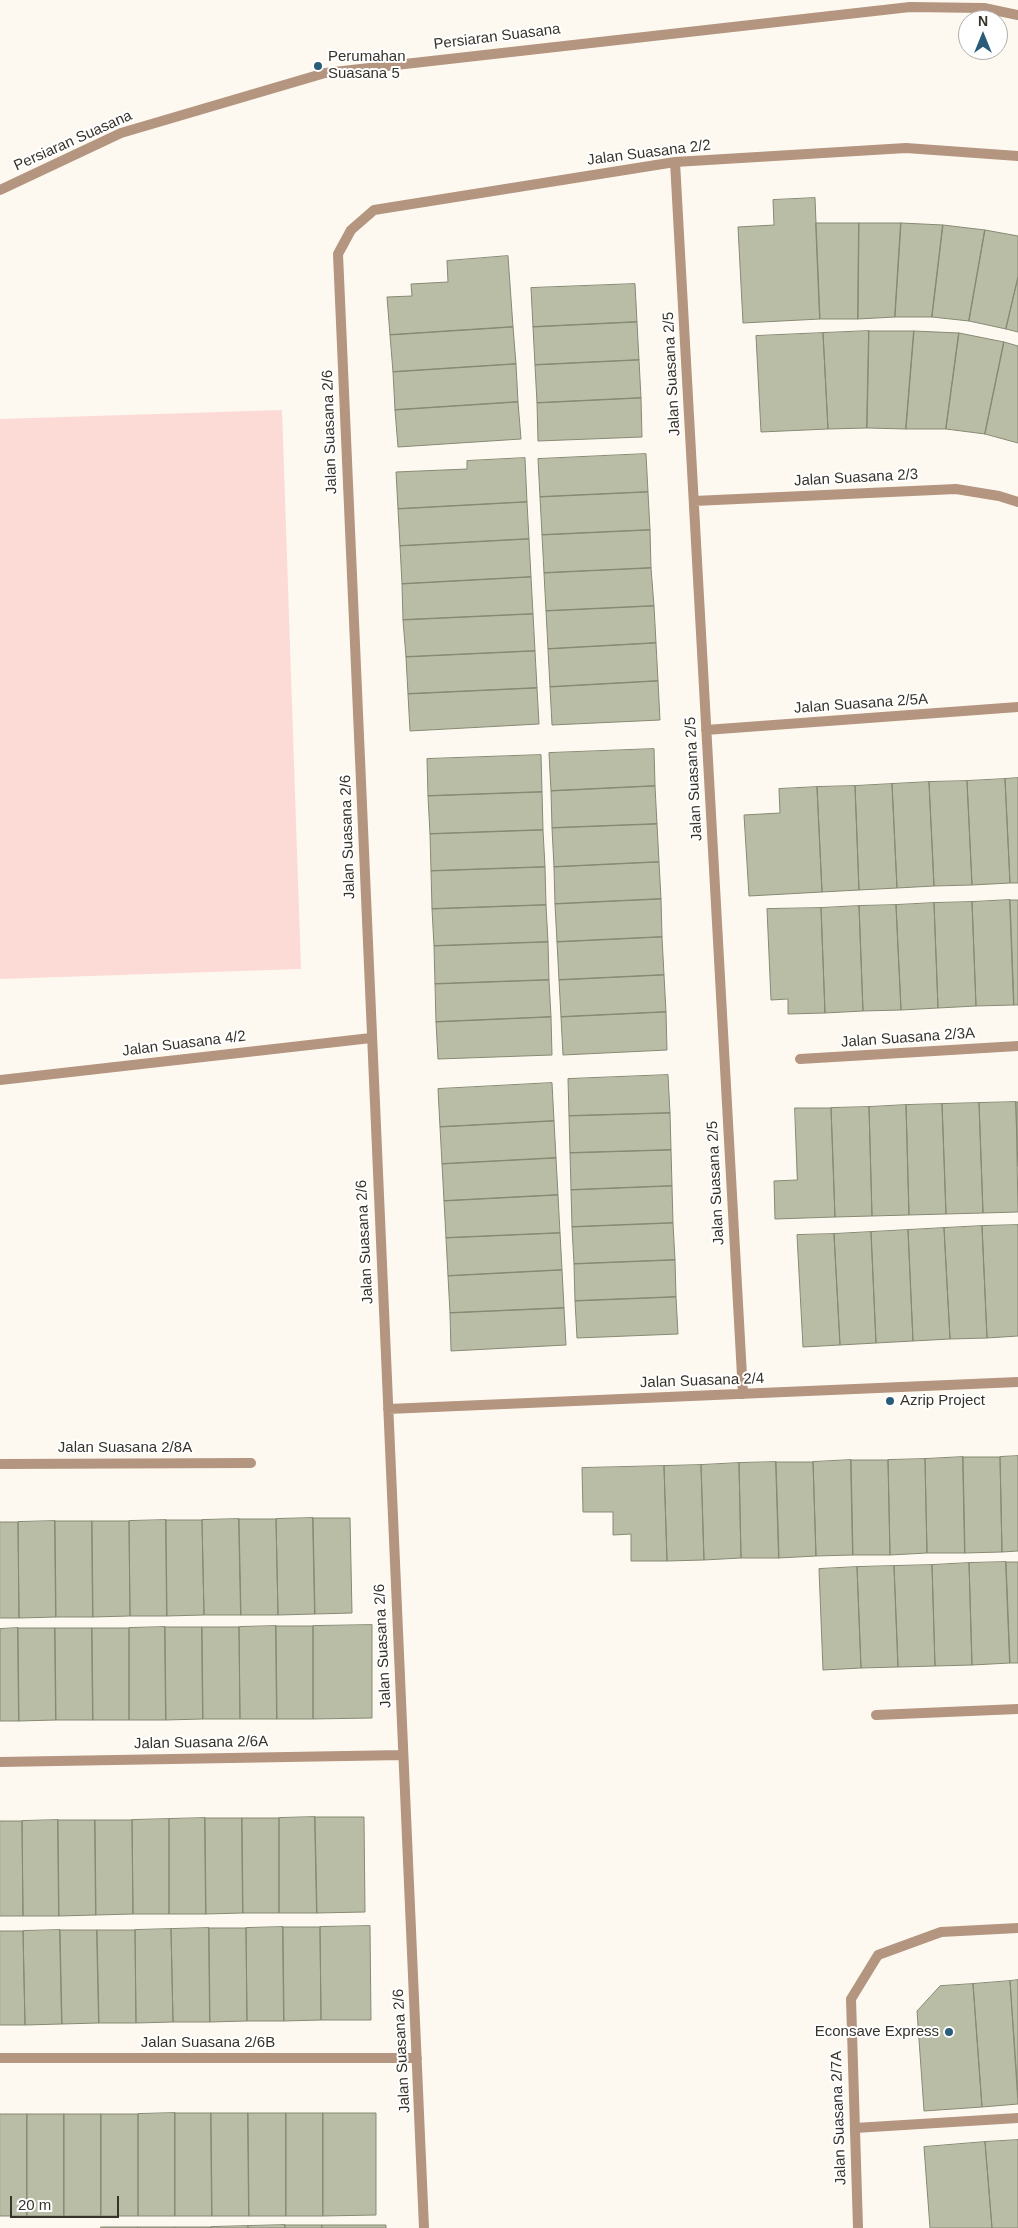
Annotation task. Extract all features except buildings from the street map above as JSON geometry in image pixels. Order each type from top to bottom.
[{"type":"street","name":"Persiaran Suasana","points":[[0,190],[121,133],[325,72],[910,3],[984,8],[1018,14]]},
{"type":"street","name":"Jalan Suasana 2/2","points":[[338,254],[350,230],[374,210],[675,162],[906,148],[1018,156]]},
{"type":"street","name":"Jalan Suasana 2/5","points":[[675,162],[743,1394]]},
{"type":"street","name":"Jalan Suasana 2/6","points":[[338,254],[424,2228]]},
{"type":"street","name":"Jalan Suasana 2/3","points":[[694,501],[956,489],[999,496],[1018,502]]},
{"type":"street","name":"Jalan Suasana 2/5A","points":[[706,730],[1018,707]]},
{"type":"street","name":"Jalan Suasana 4/2","points":[[0,1080],[371,1038]]},
{"type":"street","name":"Jalan Suasana 2/3A","points":[[800,1059],[1018,1046]]},
{"type":"street","name":"Jalan Suasana 2/4","points":[[388,1409],[1018,1382]]},
{"type":"street","name":"Jalan Suasana 2/8A","points":[[0,1464],[251,1463]]},
{"type":"street","points":[[876,1715],[1018,1709]]},
{"type":"street","name":"Jalan Suasana 2/6A","points":[[0,1762],[404,1755]]},
{"type":"street","name":"Jalan Suasana 2/7A","points":[[858,2228],[851,1998],[878,1955],[941,1932],[1018,1928]]},
{"type":"street","name":"Jalan Suasana 2/6B","points":[[0,2058],[417,2058]]},
{"type":"street","points":[[854,2128],[1018,2118]]},
{"type":"shaded area","points":[[282,410],[301,969],[0,979],[0,419]]},
{"type":"place","name":"Perumahan Suasana 5","points":[[318,66]]},
{"type":"place","name":"Azrip Project","points":[[890,1401]]},
{"type":"place","name":"Econsave Express","points":[[949,2032]]}]
